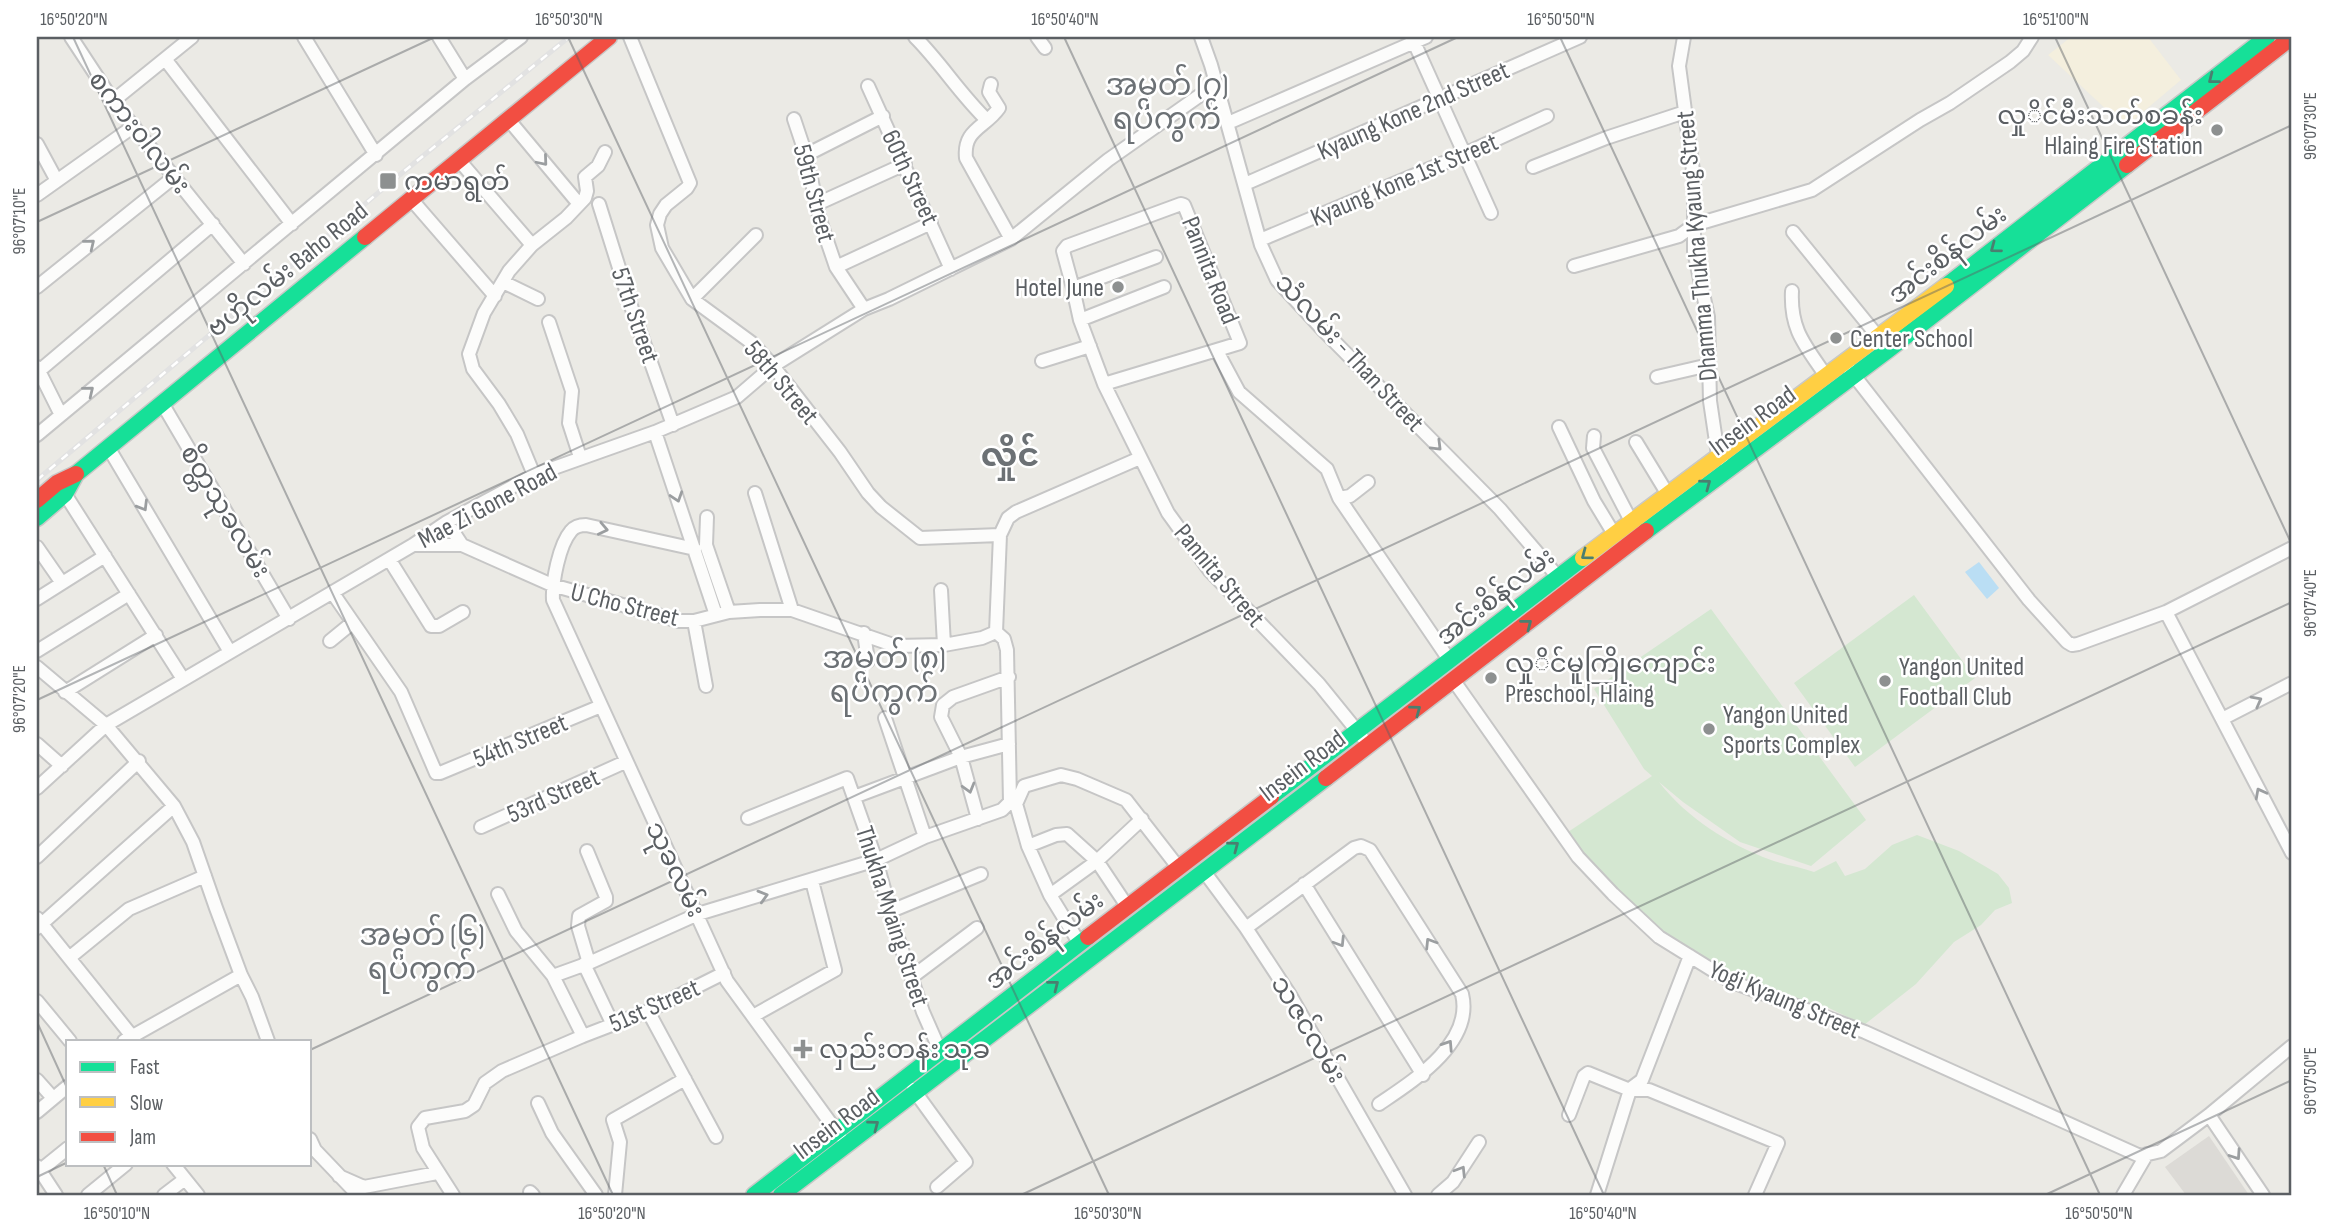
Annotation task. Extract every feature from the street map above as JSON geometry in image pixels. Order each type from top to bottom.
[{"type":"main road","name":"ဗဟိုလမ်း Baho Road","points":[[37,518],[65,494],[76,474],[107,447],[609,37]]},
{"type":"main road","name":"အင်းစိန်လမ်း","points":[[2198,100],[2267,37]]},
{"type":"main road","name":"အင်းစိန်လမ်း","points":[[754,1195],[787,1189],[904,1080],[1127,906],[1178,867],[1199,863],[1277,791],[1555,579],[1623,532],[1667,493],[1723,461],[1806,401],[1826,376],[1849,369],[1879,338],[2024,236],[2158,130],[2287,38]]},
{"type":"main road","points":[[1849,369],[2024,236]]},
{"type":"main road","name":"Insein Road","points":[[1806,401],[1849,369]]},
{"type":"main road","name":"Insein Road","points":[[842,1139],[916,1093],[1199,863],[1288,806],[1454,681],[1563,595],[1623,532],[1660,519],[1723,461]]},
{"type":"main road","points":[[37,500],[57,483],[76,474]]},
{"type":"main road","points":[[1650,506],[1660,519]]},
{"type":"main road","points":[[1555,579],[1563,595]]},
{"type":"main road","points":[[1447,664],[1454,681]]},
{"type":"main road","points":[[1277,791],[1288,806]]},
{"type":"street","name":"စကား၀ါလမ်း","points":[[71,37],[113,101],[244,264]]},
{"type":"street","points":[[113,101],[192,37]]},
{"type":"street","points":[[304,37],[376,155]]},
{"type":"street","points":[[439,37],[465,79]]},
{"type":"street","points":[[37,435],[465,79],[521,37]]},
{"type":"street","name":"58th Street","points":[[630,37],[690,183],[660,214],[657,226],[662,248],[692,299],[742,335],[773,366],[840,452],[867,493],[920,538],[1000,535]]},
{"type":"street","points":[[915,37],[931,52],[967,100],[987,120]]},
{"type":"street","points":[[1037,37],[1045,48]]},
{"type":"street","name":"သံလမ်း - Than Street","points":[[1200,37],[1260,240],[1277,280],[1500,509],[1555,579]]},
{"type":"street","name":"Kyaung Kone 2nd Street","points":[[1245,184],[1580,37]]},
{"type":"street","name":"Dhamma Thukha Kyaung Street","points":[[1684,37],[1679,66],[1694,178],[1694,251],[1708,317],[1710,401],[1723,461]]},
{"type":"street","points":[[1574,266],[1679,236],[1694,225],[1812,190],[2010,62],[2023,51],[2032,37]]},
{"type":"street","points":[[1227,124],[1420,39],[1440,99],[1491,213]]},
{"type":"street","points":[[165,59],[292,224]]},
{"type":"street","points":[[991,84],[989,92],[999,108],[969,136],[965,146],[966,158],[1011,239]]},
{"type":"street","name":"Mae Zi Gone Road","points":[[37,788],[106,725],[289,619],[447,522],[534,475],[655,432],[737,397],[773,366],[864,309],[1011,239],[1108,160],[1216,84]]},
{"type":"street","name":"60th Street","points":[[868,86],[951,269]]},
{"type":"street","points":[[1533,167],[1685,111]]},
{"type":"street","points":[[806,155],[883,116]]},
{"type":"street","name":"Kyaung Kone 1st Street","points":[[1260,240],[1466,154],[1547,116]]},
{"type":"street","points":[[508,119],[579,204]]},
{"type":"street","name":"59th Street","points":[[794,119],[836,267],[864,309]]},
{"type":"street","points":[[37,195],[134,126]]},
{"type":"street","points":[[37,144],[57,181]]},
{"type":"street","points":[[534,475],[517,434],[473,369],[469,354],[484,313],[509,271],[532,245],[579,204],[587,191],[585,177],[598,166],[605,152]]},
{"type":"street","points":[[458,159],[532,245]]},
{"type":"street","points":[[817,204],[905,164]]},
{"type":"street","points":[[37,287],[174,177]]},
{"type":"street","points":[[411,199],[495,296]]},
{"type":"street","name":"57th Street","points":[[599,204],[673,425]]},
{"type":"street","name":"Pannita Road","points":[[1156,257],[1073,288],[1063,251],[1064,248],[1184,205],[1241,341],[1217,351]]},
{"type":"street","name":"59th Street","points":[[836,267],[931,223]]},
{"type":"street","points":[[61,415],[38,369],[213,224]]},
{"type":"street","points":[[1793,232],[1879,338]]},
{"type":"street","points":[[692,299],[756,235]]},
{"type":"street","points":[[503,282],[538,299]]},
{"type":"street","name":"Pannita Road","points":[[1080,320],[1164,287]]},
{"type":"street","name":"Pannita Street","points":[[1073,288],[1080,320],[1104,383],[1168,513],[1210,571],[1319,684],[1368,746]]},
{"type":"street","points":[[1791,290],[1791,312],[1796,330],[1826,376]]},
{"type":"street","points":[[549,322],[572,391],[569,423],[580,457]]},
{"type":"street","points":[[1042,361],[1090,346]]},
{"type":"street","points":[[1104,383],[1217,351],[1239,392],[1327,469],[1339,498],[1447,664]]},
{"type":"street","points":[[1657,377],[1709,365]]},
{"type":"street","points":[[1849,369],[2029,600],[2072,645],[2166,612],[2292,548]]},
{"type":"street","name":"စိတ္တသုခလမ်း","points":[[162,403],[289,619]]},
{"type":"street","points":[[1559,427],[1594,501],[1623,532]]},
{"type":"street","points":[[655,432],[695,549],[723,614]]},
{"type":"street","points":[[1594,436],[1594,447],[1623,532]]},
{"type":"street","points":[[1636,442],[1667,493]]},
{"type":"street","points":[[107,447],[230,652]]},
{"type":"street","points":[[553,976],[698,914],[876,860],[925,837],[1002,810],[1010,802],[1007,650],[1004,639],[996,632],[1000,535],[1008,518],[1016,512],[1140,458]]},
{"type":"street","points":[[1339,498],[1350,496],[1368,482]]},
{"type":"street","points":[[755,493],[792,610]]},
{"type":"street","points":[[65,494],[183,679]]},
{"type":"street","points":[[707,517],[706,545],[723,614]]},
{"type":"street","points":[[447,522],[462,545]]},
{"type":"street","points":[[552,585],[568,534],[579,526],[695,549]]},
{"type":"street","name":"U Cho Street","points":[[413,545],[462,545],[552,585],[679,621],[760,610],[792,610],[896,646],[944,645],[982,638],[996,632]]},
{"type":"street","points":[[37,547],[62,583]]},
{"type":"street","points":[[37,599],[105,556]]},
{"type":"street","points":[[389,559],[431,626],[439,626],[463,612]]},
{"type":"street","name":"သုခလမ်း","points":[[552,585],[552,600],[724,973],[842,1139]]},
{"type":"street","points":[[941,590],[944,645]]},
{"type":"street","points":[[330,641],[352,623],[332,592]]},
{"type":"street","points":[[37,652],[129,594]]},
{"type":"street","points":[[2166,612],[2292,853]]},
{"type":"street","points":[[694,621],[706,686]]},
{"type":"street","name":"54th Street","points":[[352,623],[401,692],[436,773],[600,706]]},
{"type":"street","points":[[864,633],[868,661]]},
{"type":"street","points":[[65,692],[156,635]]},
{"type":"street","points":[[37,667],[106,725],[139,761],[174,806],[193,842],[268,1040]]},
{"type":"street","points":[[978,819],[961,757],[942,717],[943,705],[953,697],[1009,677]]},
{"type":"street","name":"Yogi Kyaung Street","points":[[1454,681],[1578,857],[1660,937],[1730,981],[1865,1032],[2127,1151],[2140,1156],[2147,1154]]},
{"type":"street","points":[[2222,719],[2292,682]]},
{"type":"street","points":[[885,718],[925,837]]},
{"type":"street","points":[[37,744],[62,766]]},
{"type":"street","points":[[853,797],[961,757],[1009,744]]},
{"type":"street","points":[[37,857],[139,761]]},
{"type":"street","name":"53rd Street","points":[[481,827],[625,762]]},
{"type":"street","points":[[1080,944],[1050,895],[1028,846],[1016,804],[1024,786],[1061,775],[1126,800],[1178,867]]},
{"type":"street","name":"Thukha Myaing Street","points":[[748,818],[847,778],[876,860],[923,1012],[941,1053]]},
{"type":"street","points":[[174,806],[38,923],[69,958],[128,1038],[241,975]]},
{"type":"street","points":[[1050,895],[1097,861],[1142,819]]},
{"type":"street","points":[[1028,846],[1056,835],[1067,834],[1097,861],[1127,906]]},
{"type":"street","points":[[1246,928],[1354,848],[1361,846],[1370,850],[1462,994],[1464,1012],[1457,1032],[1444,1052],[1423,1075],[1379,1104]]},
{"type":"street","points":[[587,851],[606,901],[579,916],[578,926],[586,963],[613,1024]]},
{"type":"street","name":"သဇင်လမ်း","points":[[1199,863],[1290,995],[1405,1195]]},
{"type":"street","points":[[891,911],[981,874]]},
{"type":"street","points":[[69,958],[129,909],[205,876]]},
{"type":"street","points":[[753,1016],[835,970],[811,881]]},
{"type":"street","points":[[1304,884],[1423,1075]]},
{"type":"street","points":[[498,894],[516,931],[553,976],[583,1036]]},
{"type":"street","points":[[912,977],[977,928]]},
{"type":"street","points":[[1597,1195],[1630,1090],[1642,1080],[1690,956]]},
{"type":"street","name":"51st Street","points":[[437,1173],[423,1148],[418,1126],[425,1118],[465,1111],[474,1105],[485,1083],[502,1071],[648,1011],[724,973]]},
{"type":"street","points":[[37,1001],[69,1040]]},
{"type":"street","points":[[648,1011],[716,1137]]},
{"type":"street","points":[[2123,1195],[2147,1154],[2161,1151],[2292,1046]]},
{"type":"street","points":[[1569,1115],[1584,1076],[1588,1073],[1630,1090],[1649,1090],[1778,1143],[1755,1195]]},
{"type":"street","points":[[615,1195],[620,1142],[613,1120],[685,1079]]},
{"type":"street","points":[[37,1080],[52,1098]]},
{"type":"street","points":[[904,1080],[966,1162],[937,1187]]},
{"type":"street","points":[[37,1112],[66,1088]]},
{"type":"street","points":[[538,1103],[552,1133],[596,1195]]},
{"type":"street","points":[[2209,1115],[2263,1195]]},
{"type":"street","points":[[1438,1195],[1453,1182],[1479,1142]]},
{"type":"street","points":[[312,1143],[315,1150],[358,1195]]},
{"type":"street","points":[[56,1195],[38,1170],[66,1149]]},
{"type":"street","points":[[88,1195],[124,1166]]},
{"type":"street","points":[[175,1166],[198,1195]]},
{"type":"street","points":[[339,1176],[364,1186],[437,1173],[453,1195]]},
{"type":"street","points":[[164,1195],[185,1179]]},
{"type":"shaded area","points":[[2071,37],[2148,37],[2181,80],[2125,127],[2048,55]]},
{"type":"shaded area","points":[[2209,1136],[2249,1195],[2186,1195],[2165,1167]]},
{"type":"green space","name":"Yangon United Football Club","points":[[1914,595],[1975,678],[1855,767],[1794,683]]},
{"type":"green space","points":[[1711,609],[1866,820],[1811,866],[1740,842],[1659,782],[1682,807],[1739,846],[1771,860],[1814,872],[1836,861],[1845,876],[1865,869],[1892,845],[1917,835],[1959,851],[1998,874],[2009,888],[2012,903],[1995,910],[1981,925],[1954,942],[1916,984],[1864,1025],[1829,1008],[1766,992],[1663,935],[1608,884],[1565,834],[1652,776],[1644,769],[1594,689]]},
{"type":"water","points":[[1979,562],[1999,588],[1987,599],[1965,572]]},
{"type":"railway","points":[[37,480],[391,182],[569,37]]},
{"type":"traffic: fast","points":[[1946,286],[2267,37]]},
{"type":"traffic: fast","points":[[1646,531],[1888,350],[2127,165]]},
{"type":"traffic: fast","points":[[37,518],[65,494],[76,474],[365,237]]},
{"type":"traffic: fast","points":[[1271,797],[1583,558]]},
{"type":"traffic: fast","points":[[781,1195],[1326,778]]},
{"type":"traffic: fast","points":[[754,1195],[1088,937]]},
{"type":"traffic: slow","points":[[1583,558],[1946,286]]},
{"type":"traffic: jam","points":[[365,237],[609,37]]},
{"type":"traffic: jam","points":[[2127,165],[2292,37]]},
{"type":"traffic: jam","points":[[37,500],[57,483],[76,474]]},
{"type":"traffic: jam","points":[[1326,778],[1646,531]]},
{"type":"traffic: jam","points":[[1088,937],[1271,797]]},
{"type":"place","name":"လှုိင်မီးသတ်စခန်း Hlaing Fire Station","points":[[2217,130]]},
{"type":"place","name":"ကမာရွတ်","points":[[388,181]]},
{"type":"place","name":"Hotel June","points":[[1118,287]]},
{"type":"place","name":"Center School","points":[[1836,338]]},
{"type":"place","name":"လှုိင်မူကြိုကျောင်း Preschool, Hlaing","points":[[1491,678]]},
{"type":"place","name":"Yangon United Football Club","points":[[1885,681]]},
{"type":"place","name":"Yangon United Sports Complex","points":[[1709,729]]},
{"type":"place","name":"လှည်းတန်း သုခ","points":[[803,1049]]},
{"type":"district","name":"အမှတ် (၇) ရပ်ကွက်","points":[[1167,102]]},
{"type":"district","name":"လှိုင်","points":[[1010,454]]},
{"type":"district","name":"အမှတ် (၈) ရပ်ကွက်","points":[[884,675]]},
{"type":"district","name":"အမှတ် (၆) ရပ်ကွက်","points":[[422,952]]}]
